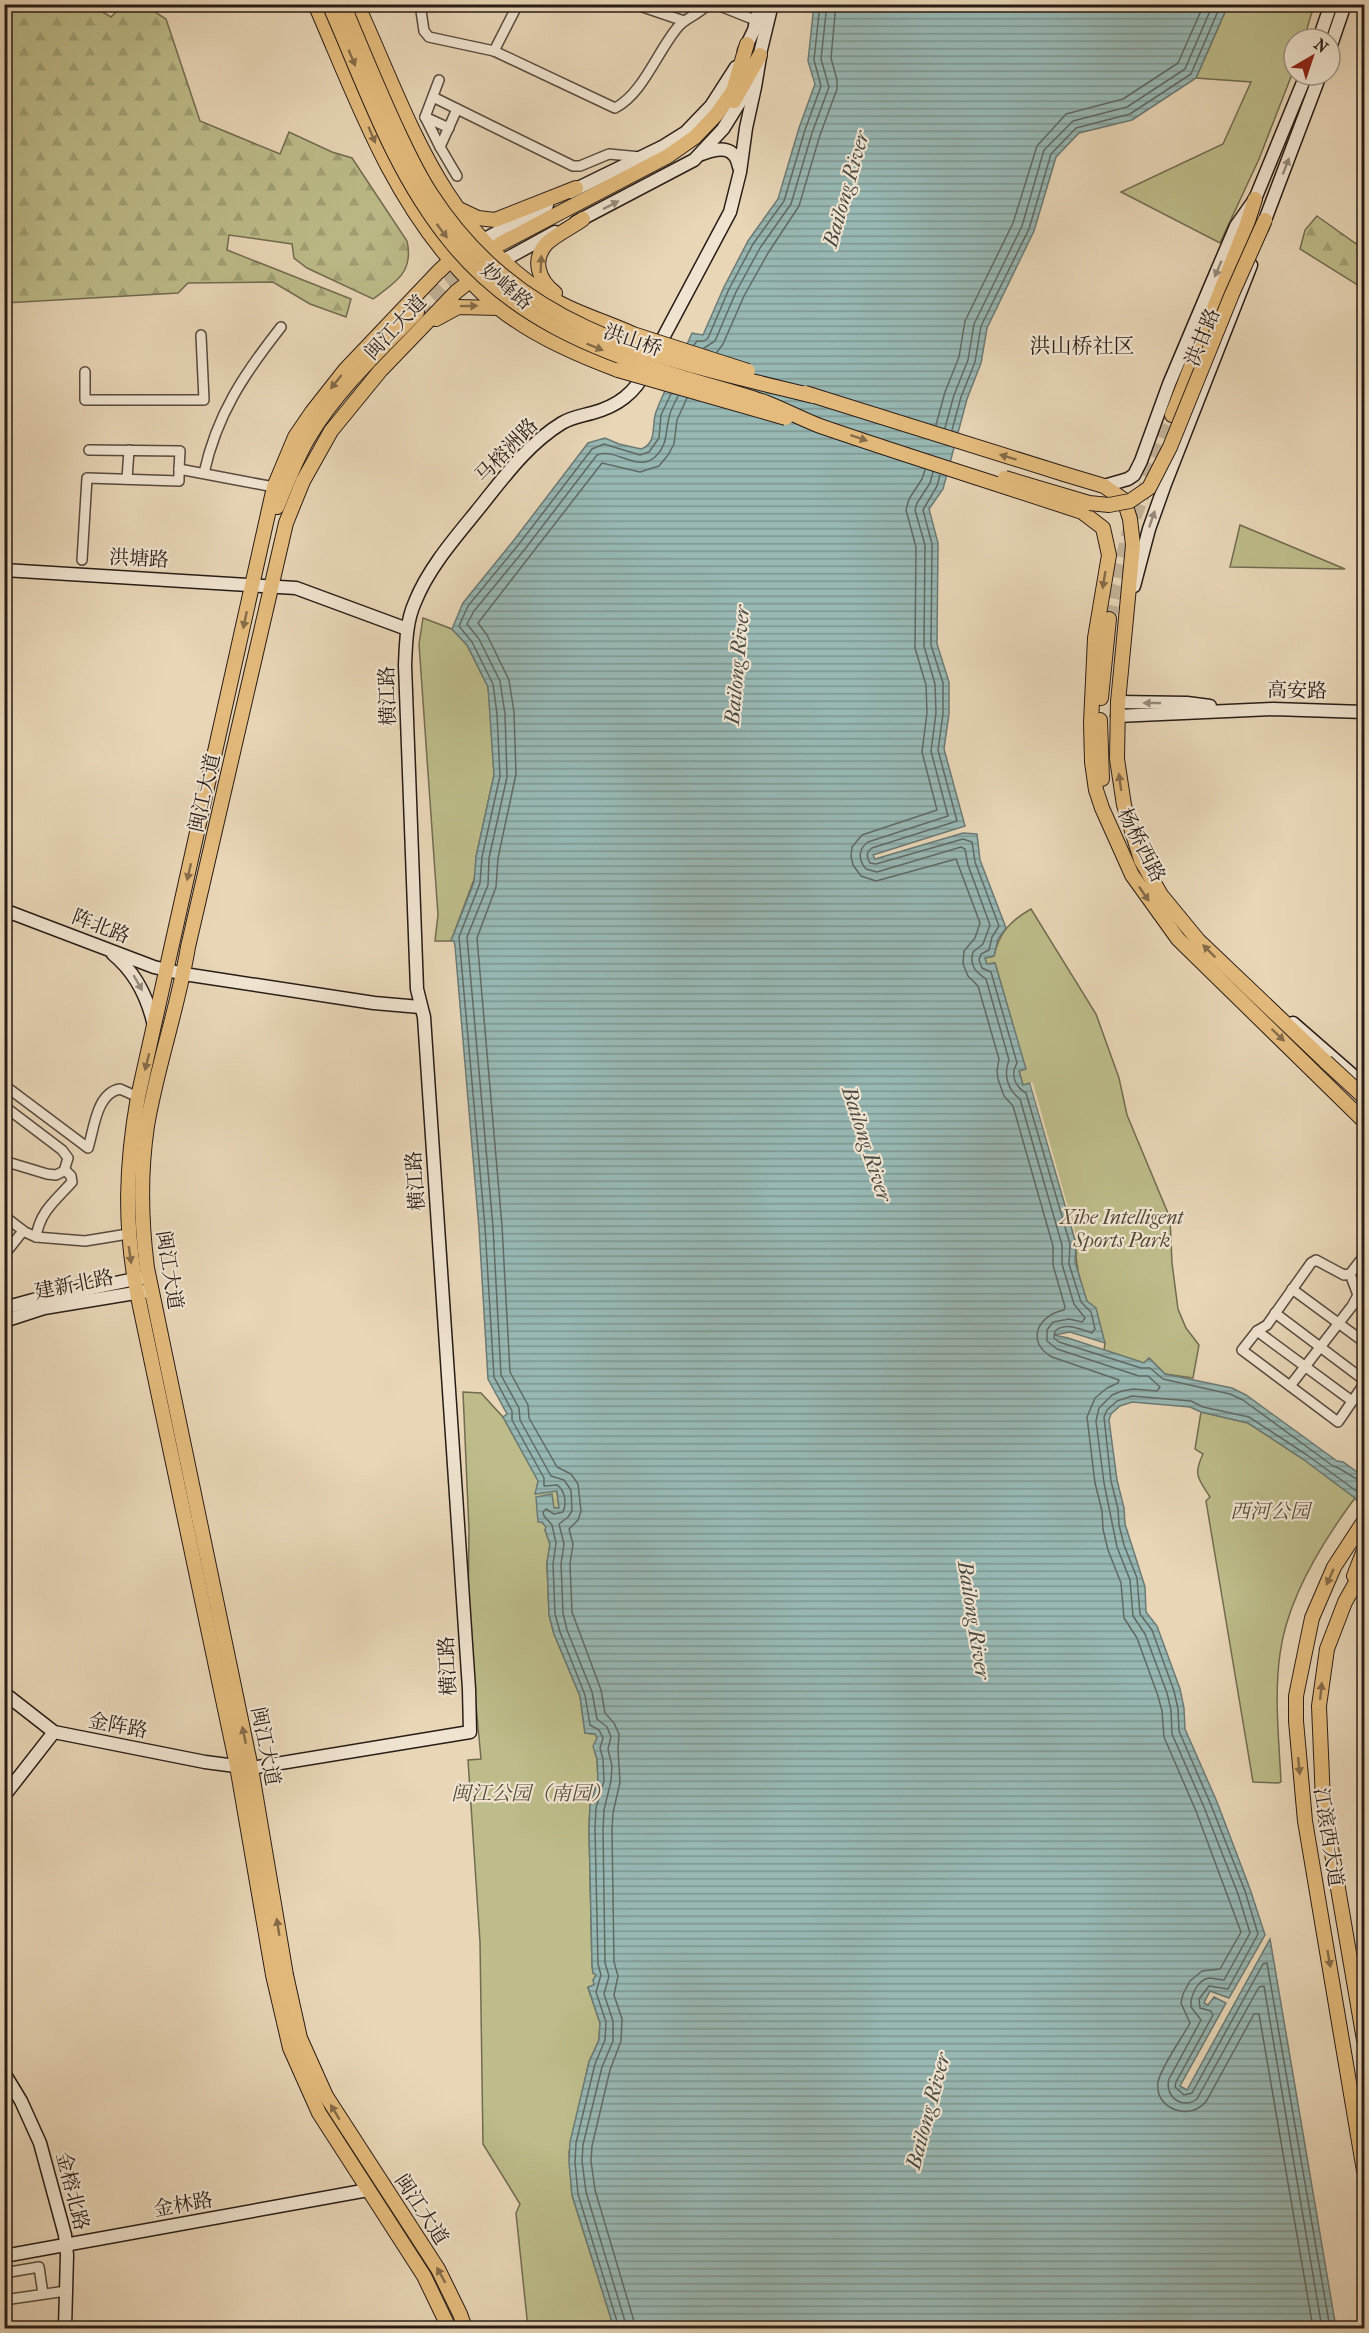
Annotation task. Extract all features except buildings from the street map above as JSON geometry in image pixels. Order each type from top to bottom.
[{"type":"main road","name":"妙峰路","points":[[315,4],[392,177],[423,227],[470,281],[498,308],[530,330],[568,350],[618,370],[767,414],[818,425]]},
{"type":"main road","name":"洪山桥","points":[[329,4],[385,133],[419,198],[451,242],[501,291],[537,317],[590,345],[642,365],[767,403],[818,425],[1082,512]]},
{"type":"main road","points":[[343,4],[387,108],[431,195],[462,236],[501,274],[561,317],[612,340],[685,364],[813,396]]},
{"type":"main road","name":"妙峰路","points":[[357,4],[413,133],[433,172],[456,208],[483,240],[502,251],[552,299],[577,312],[593,316]]},
{"type":"main road","points":[[502,251],[668,156],[695,138],[733,91],[747,45]]},
{"type":"main road","points":[[502,251],[552,221],[657,168],[698,142],[729,109],[760,55]]},
{"type":"main road","points":[[456,208],[478,218],[495,220],[576,189]]},
{"type":"main road","points":[[1172,415],[1255,199]]},
{"type":"main road","points":[[583,219],[548,242],[540,256],[539,270],[548,287],[593,316]]},
{"type":"main road","points":[[962,472],[998,476],[1089,502],[1109,505],[1130,501],[1149,488],[1170,447],[1232,294],[1265,220]]},
{"type":"main road","points":[[262,542],[274,487],[295,437],[330,388],[419,291],[451,260],[483,240]]},
{"type":"main road","name":"闽江大道","points":[[465,2328],[452,2295],[438,2269],[338,2116],[308,2058],[295,2017],[252,1768],[150,1283],[142,1211],[145,1141],[286,523],[307,472],[331,431],[380,370],[443,304],[502,251]]},
{"type":"main road","points":[[409,340],[451,309],[464,306],[498,308]]},
{"type":"main road","points":[[262,542],[290,473],[318,423],[351,382],[419,314],[355,385],[318,432],[295,475],[290,490],[286,523]]},
{"type":"main road","name":"洪山桥","points":[[593,316],[633,334],[760,375],[813,396],[1104,486]]},
{"type":"main road","name":"杨桥西路","points":[[1104,486],[1124,500],[1133,537],[1117,709],[1118,759],[1121,792],[1141,860],[1161,895],[1184,925],[1216,959],[1365,1097]]},
{"type":"main road","name":"杨桥西路","points":[[1082,512],[1103,528],[1109,555],[1095,638],[1090,723],[1092,762],[1096,790],[1102,808],[1132,875],[1178,939],[1365,1121]]},
{"type":"main road","name":"闽江大道","points":[[262,542],[138,1097],[129,1146],[128,1234],[135,1286],[237,1767],[273,1975],[290,2048],[311,2098],[424,2276],[449,2328]]},
{"type":"main road","points":[[1108,619],[1099,713],[1102,781],[1118,842]]},
{"type":"main road","name":"江滨西大道","points":[[1362,1524],[1334,1567],[1312,1618],[1296,1696],[1305,1821],[1365,2171]]},
{"type":"main road","name":"江滨西大道","points":[[1363,1559],[1327,1648],[1319,1706],[1323,1800],[1365,2040]]},
{"type":"main road","points":[[1309,1632],[1310,1644],[1314,1650],[1320,1652],[1327,1648]]},
{"type":"street","points":[[420,4],[424,31],[429,37],[494,51],[615,108],[636,89],[677,28],[684,21],[700,13],[708,4]]},
{"type":"street","points":[[494,51],[518,4]]},
{"type":"street","points":[[634,4],[684,21]]},
{"type":"street","points":[[715,4],[761,28]]},
{"type":"street","points":[[502,251],[583,219],[685,166],[701,154],[723,129],[743,98],[760,55],[760,4]]},
{"type":"street","points":[[483,240],[576,189],[673,141],[693,126],[726,85],[747,45],[761,28],[772,4]]},
{"type":"street","points":[[1323,27],[1331,4]]},
{"type":"street","points":[[1337,27],[1345,4]]},
{"type":"street","name":"马榕洲路","points":[[407,629],[419,594],[441,557],[526,452],[563,423],[613,405],[634,390],[726,222],[740,172],[760,55]]},
{"type":"street","points":[[439,80],[425,117],[457,176]]},
{"type":"street","name":"洪甘路","points":[[1104,486],[1134,475],[1141,461],[1168,384],[1232,236],[1255,199],[1301,87]]},
{"type":"street","name":"洪甘路","points":[[1127,616],[1146,540],[1165,483],[1239,299],[1265,220],[1315,87]]},
{"type":"street","points":[[433,97],[573,166],[580,166],[609,154],[640,157]]},
{"type":"street","points":[[440,147],[457,109]]},
{"type":"street","points":[[425,117],[449,128]]},
{"type":"street","points":[[701,154],[717,149],[728,149],[735,155],[740,172]]},
{"type":"street","points":[[204,473],[210,448],[227,404],[281,327]]},
{"type":"street","points":[[85,372],[85,400],[204,400],[201,335]]},
{"type":"street","points":[[82,560],[87,478],[178,481],[180,451],[88,450]]},
{"type":"street","points":[[127,479],[129,450]]},
{"type":"street","points":[[1141,461],[1140,477],[1150,485],[1158,486],[1165,483]]},
{"type":"street","points":[[179,469],[274,487]]},
{"type":"street","name":"洪塘路","points":[[4,570],[296,588],[407,629]]},
{"type":"street","name":"横江路","points":[[407,629],[405,665],[417,989],[424,1017],[470,1732]]},
{"type":"street","name":"高安路","points":[[1117,709],[1273,709],[1365,712]]},
{"type":"street","name":"阵北路","points":[[4,910],[184,975],[374,1003],[420,1007]]},
{"type":"street","points":[[105,948],[121,961],[136,981],[150,1008],[155,1029]]},
{"type":"street","points":[[1252,991],[1308,1035],[1365,1085]]},
{"type":"street","points":[[4,1085],[88,1148],[100,1106],[107,1095],[120,1089],[138,1097]]},
{"type":"street","points":[[4,1106],[65,1153],[68,1158],[65,1170],[52,1175],[4,1161]]},
{"type":"street","points":[[36,1237],[40,1219],[72,1182],[72,1176],[65,1170]]},
{"type":"street","points":[[4,1216],[23,1231],[36,1237],[85,1241],[128,1234]]},
{"type":"street","points":[[4,1255],[23,1231]]},
{"type":"street","points":[[1275,1313],[1365,1382],[1338,1422],[1242,1350],[1257,1331],[1267,1325],[1275,1313],[1292,1289],[1316,1260],[1344,1275],[1350,1274],[1365,1256]]},
{"type":"street","points":[[1290,1386],[1361,1293],[1350,1274]]},
{"type":"street","name":"建新北路","points":[[4,1321],[44,1308],[150,1283]]},
{"type":"street","name":"建新北路","points":[[4,1308],[33,1300],[135,1286]]},
{"type":"street","points":[[1292,1289],[1365,1342]]},
{"type":"street","points":[[1257,1331],[1352,1401]]},
{"type":"street","name":"金阵路","points":[[4,1693],[54,1732],[237,1767],[252,1768],[470,1732]]},
{"type":"street","points":[[4,1796],[54,1732]]},
{"type":"street","name":"金榕北路","points":[[4,2073],[21,2101],[40,2143],[67,2246],[64,2328]]},
{"type":"street","name":"金林路","points":[[4,2256],[368,2190]]},
{"type":"street","points":[[4,2273],[39,2267],[43,2294]]},
{"type":"street","points":[[4,2300],[66,2291]]},
{"type":"green space","points":[[5,4],[91,5],[111,17],[123,5],[144,5],[166,19],[200,121],[280,154],[289,132],[332,152],[352,158],[407,241],[408,261],[401,275],[373,299],[307,268],[294,258],[292,244],[229,235],[227,250],[351,299],[346,317],[310,304],[273,282],[188,283],[178,293],[5,303]]},
{"type":"green space","points":[[1227,5],[1314,5],[1308,27],[1282,27],[1282,87],[1287,87],[1259,159],[1220,243],[1121,192],[1223,144],[1251,82],[1196,78]]},
{"type":"green space","points":[[1317,216],[1364,247],[1364,289],[1300,249],[1305,230]]},
{"type":"green space","points":[[1240,525],[1345,569],[1230,567]]},
{"type":"green space","points":[[423,618],[452,629],[467,645],[488,687],[491,714],[494,775],[476,857],[476,874],[451,941],[435,941],[438,915],[419,644]]},
{"type":"green space","name":"Xihe Intelligent Sports Park","points":[[1031,909],[1096,1014],[1119,1078],[1127,1115],[1170,1218],[1172,1263],[1178,1309],[1186,1328],[1199,1345],[1193,1378],[1165,1374],[1149,1358],[1144,1363],[1104,1350],[1105,1343],[1084,1295],[1076,1256],[1076,1243],[1030,1084],[1023,1085],[1019,1071],[1025,1068],[995,963],[986,964],[985,958],[994,956],[1006,928]]},
{"type":"green space","name":"闽江公园（南园）","points":[[463,1392],[481,1393],[503,1417],[539,1481],[557,1491],[559,1508],[554,1508],[542,1522],[547,1528],[545,1530],[550,1544],[547,1563],[549,1615],[554,1634],[580,1696],[585,1733],[595,1734],[597,1738],[595,1753],[598,1780],[590,1806],[589,1828],[592,1965],[593,1973],[596,1975],[594,1985],[588,1988],[600,2023],[599,2040],[589,2062],[569,2152],[572,2195],[614,2328],[528,2328],[516,2213],[520,2204],[483,2144],[480,1942],[468,1760],[481,1759],[468,1619],[469,1530]]},
{"type":"green space","name":"西河公园","points":[[1201,1412],[1248,1423],[1303,1459],[1355,1498],[1308,1571],[1290,1612],[1284,1633],[1277,1686],[1281,1782],[1278,1783],[1253,1782],[1206,1501],[1210,1497],[1198,1476],[1198,1467],[1203,1454],[1195,1449]]},
{"type":"water","name":"Bailong River","points":[[814,5],[1227,5],[1196,78],[1132,120],[1079,133],[1056,157],[1034,231],[987,328],[981,363],[967,399],[943,489],[929,509],[938,543],[937,644],[949,682],[949,714],[944,749],[965,826],[873,855],[875,859],[963,833],[977,834],[980,860],[1006,928],[998,939],[994,956],[985,958],[987,964],[995,963],[1026,1069],[1019,1071],[1023,1085],[1030,1083],[1076,1244],[1075,1262],[1087,1301],[1096,1308],[1105,1343],[1070,1332],[1054,1335],[1144,1363],[1149,1358],[1165,1374],[1232,1388],[1246,1395],[1337,1461],[1343,1462],[1364,1477],[1364,1513],[1355,1498],[1303,1459],[1248,1423],[1201,1412],[1190,1407],[1132,1402],[1120,1406],[1111,1414],[1109,1420],[1125,1524],[1145,1587],[1146,1612],[1157,1626],[1180,1689],[1185,1729],[1217,1802],[1265,1935],[1229,1998],[1210,1991],[1204,2003],[1208,2005],[1214,1997],[1226,2003],[1180,2086],[1187,2090],[1270,1939],[1336,2328],[614,2328],[572,2195],[570,2142],[589,2062],[599,2040],[600,2023],[588,1987],[594,1985],[593,1980],[596,1975],[593,1973],[592,1965],[589,1828],[590,1806],[598,1780],[597,1759],[593,1746],[597,1738],[595,1734],[585,1733],[580,1696],[554,1634],[549,1615],[547,1563],[550,1544],[546,1527],[542,1522],[538,1522],[536,1497],[552,1494],[554,1508],[559,1508],[557,1491],[535,1494],[538,1481],[503,1417],[507,1414],[488,1379],[479,1228],[455,946],[454,941],[451,941],[474,882],[476,857],[494,775],[488,687],[467,645],[452,629],[463,603],[588,443],[605,438],[641,449],[650,443],[656,412],[692,333],[703,335],[748,241],[778,199],[815,84],[808,61]]},
{"type":"pier","points":[[1030,1082],[1033,1083],[1079,1246],[1075,1237]]},
{"type":"tunnel","points":[[417,312],[446,284],[469,267]]},
{"type":"tunnel","points":[[1109,619],[1128,535],[1172,415]]},
{"type":"district","name":"洪山桥社区","points":[[1082,346]]}]
